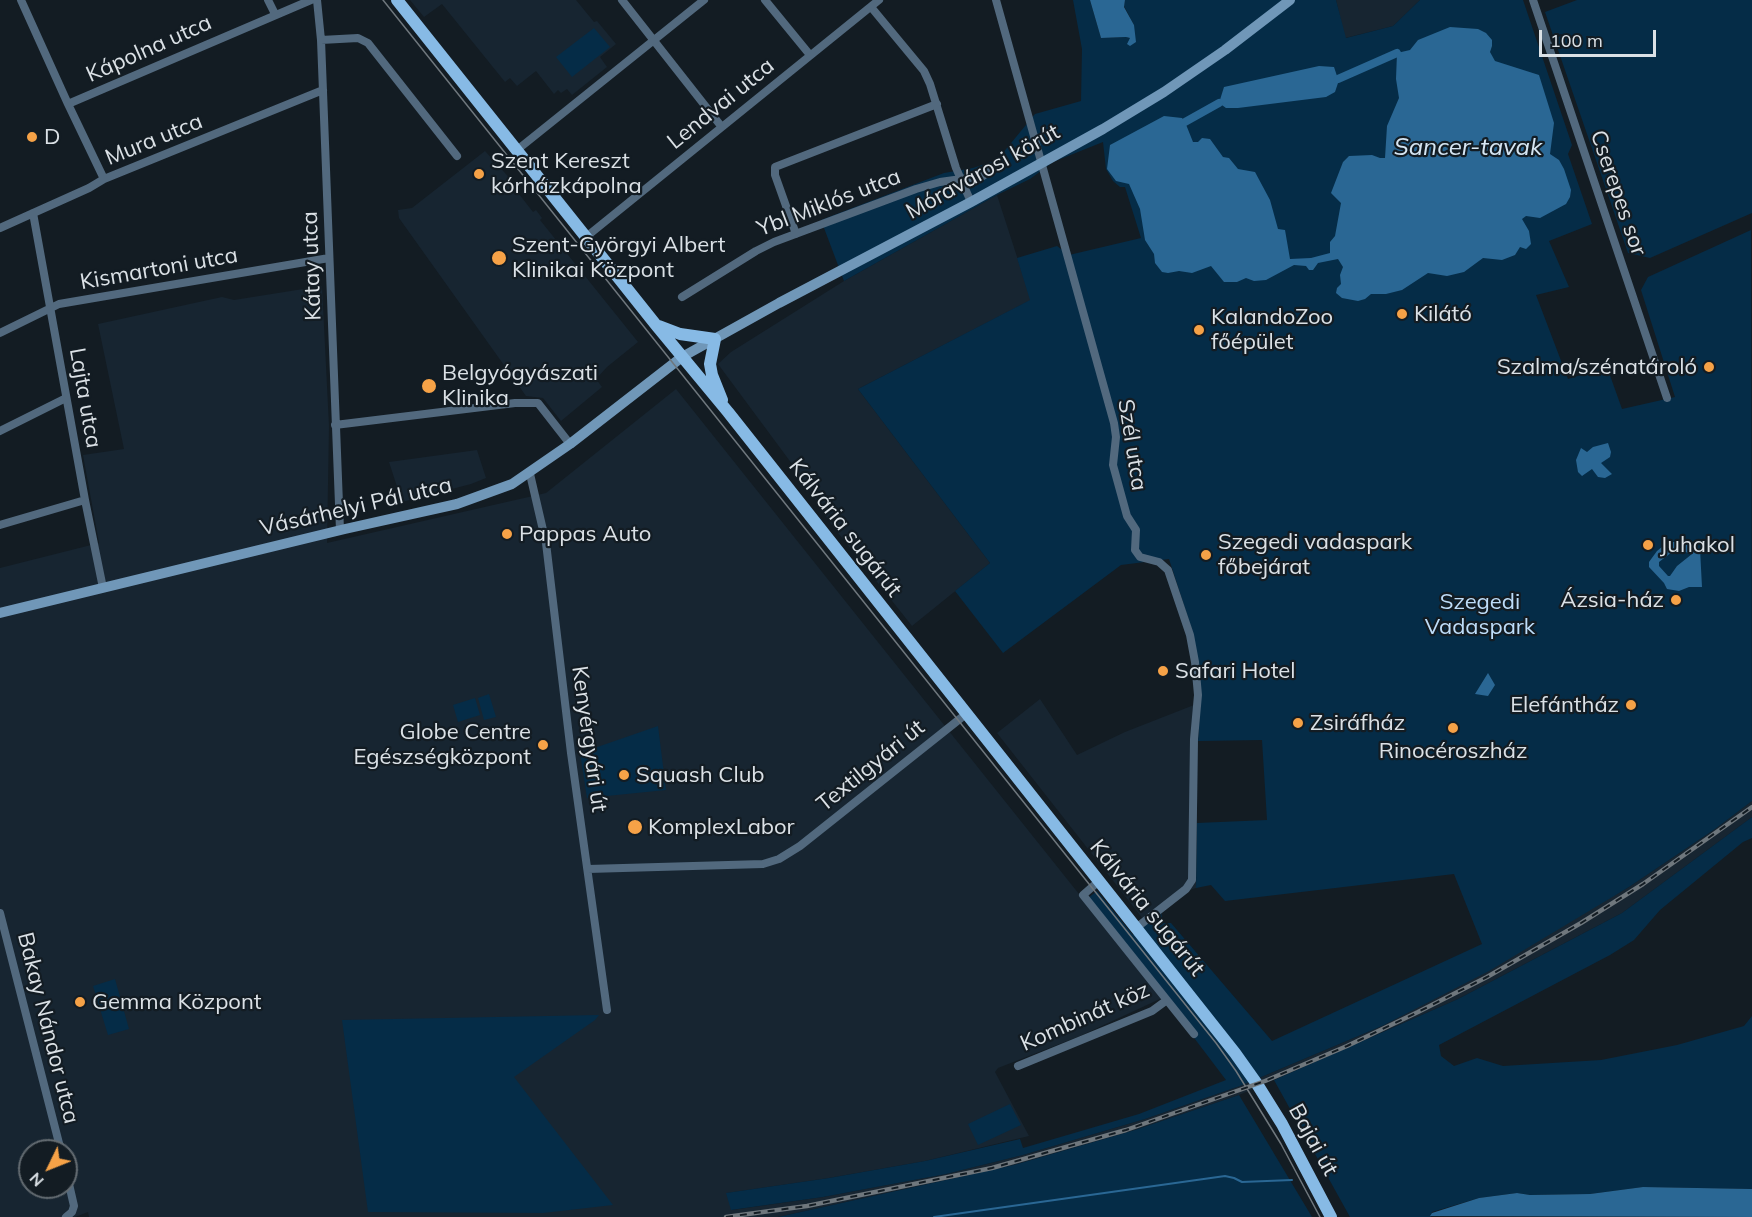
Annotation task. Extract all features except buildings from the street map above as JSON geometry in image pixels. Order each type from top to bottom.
[{"type":"main road","name":"Kálvária sugárút","points":[[397,0],[728,412],[1257,1083]]},
{"type":"main road","name":"Móravárosi körút","points":[[682,357],[1042,163],[1164,92],[1225,50],[1290,0]]},
{"type":"main road","points":[[656,325],[680,334],[715,339],[710,364],[712,375],[728,412]]},
{"type":"main road","name":"Vásárhelyi Pál utca","points":[[0,612],[457,504],[498,490],[530,474],[682,357]]},
{"type":"main road","name":"Bajai út","points":[[1257,1083],[1282,1124],[1331,1217]]},
{"type":"street","points":[[31,0],[22,2],[104,179]]},
{"type":"street","points":[[268,0],[275,14]]},
{"type":"street","name":"Kápolna utca","points":[[68,104],[311,0]]},
{"type":"street","name":"Kátay utca","points":[[317,0],[321,39],[340,530]]},
{"type":"street","points":[[622,0],[721,126]]},
{"type":"street","points":[[517,150],[704,0]]},
{"type":"street","points":[[765,0],[810,55]]},
{"type":"street","name":"Lendvai utca","points":[[586,237],[879,0]]},
{"type":"street","name":"Szél utca","points":[[996,0],[1114,423],[1116,437],[1113,465],[1127,516],[1136,530],[1135,550],[1140,556],[1159,562],[1168,570],[1190,635],[1195,662],[1198,695],[1194,739],[1194,875],[1190,884],[1136,928]]},
{"type":"street","name":"Cserepes sor","points":[[1533,0],[1667,399]]},
{"type":"street","points":[[871,7],[924,71],[937,104],[960,179],[970,202]]},
{"type":"street","points":[[321,39],[358,38],[368,43],[457,156]]},
{"type":"street","name":"Mura utca","points":[[0,228],[104,179],[323,90]]},
{"type":"street","points":[[796,234],[775,175],[775,167],[937,104]]},
{"type":"street","name":"Ybl Miklós utca","points":[[682,297],[756,251],[796,234],[916,189],[940,182],[983,176],[997,166]]},
{"type":"street","name":"Lajta utca","points":[[33,213],[103,588]]},
{"type":"street","name":"Kismartoni utca","points":[[0,333],[51,307],[329,258]]},
{"type":"street","points":[[0,431],[66,398]]},
{"type":"street","points":[[335,424],[515,403],[538,404],[570,444]]},
{"type":"street","name":"Kenyérgyári út","points":[[530,474],[546,543],[571,753],[607,1010]]},
{"type":"street","points":[[0,525],[85,500]]},
{"type":"street","name":"Textilgyári út","points":[[588,869],[763,864],[774,861],[800,846],[966,714]]},
{"type":"street","name":"Kálvária sugárút","points":[[1099,881],[1083,895],[1194,1034]]},
{"type":"street","name":"Bakay Nándor utca","points":[[0,914],[58,1139]]},
{"type":"street","name":"Kombinát köz","points":[[1018,1066],[1152,1011],[1167,1000]]},
{"type":"street","points":[[66,1217],[72,1212],[74,1206],[72,1199]]},
{"type":"shaded area","points":[[410,0],[576,0],[616,44],[600,57],[607,67],[572,95],[567,89],[561,93],[558,90],[554,94],[536,71],[517,86],[510,78],[505,82],[442,4],[424,17]]},
{"type":"shaded area","points":[[1336,0],[1420,0],[1393,26],[1345,38]]},
{"type":"shaded area","name":"Szent-Györgyi Albert Klinikai Központ","points":[[485,151],[514,183],[512,185],[533,212],[536,210],[542,218],[540,220],[638,342],[596,379],[602,387],[561,421],[543,398],[526,396],[399,218],[398,210],[412,208]]},
{"type":"shaded area","points":[[997,195],[1031,300],[858,389],[990,563],[912,626],[831,524],[795,468],[718,364],[731,352],[844,281]]},
{"type":"shaded area","points":[[322,286],[329,426],[327,543],[546,493],[676,389],[1162,998],[1080,1036],[998,1068],[995,1072],[1029,1136],[925,1161],[727,1193],[732,1210],[823,1197],[946,1174],[1023,1155],[1145,1119],[1240,1086],[1382,1026],[1629,887],[1752,801],[1752,817],[1622,913],[1458,999],[1239,1095],[1135,1130],[1014,1165],[778,1217],[89,1217],[88,1212],[75,1217],[0,1217],[0,568],[99,543],[83,455],[124,449],[98,324],[222,297],[234,300]]},
{"type":"shaded area","points":[[477,450],[486,478],[402,502],[389,462]]},
{"type":"shaded area","points":[[1040,699],[1077,755],[1125,732],[1194,705],[1198,744],[1196,888],[1186,891],[1147,924],[997,733]]},
{"type":"green space","name":"Szegedi Vadaspark","points":[[1073,0],[1090,0],[1101,38],[1130,38],[1130,46],[1134,25],[1124,6],[1125,0],[1336,0],[1346,38],[1393,26],[1420,0],[1523,0],[1572,145],[1568,154],[1592,224],[1549,241],[1569,287],[1536,295],[1568,379],[1607,367],[1622,409],[1675,397],[1641,290],[1648,277],[1751,230],[1752,801],[1629,887],[1489,971],[1382,1026],[1240,1086],[1145,1119],[1023,1155],[946,1174],[823,1197],[731,1210],[726,1193],[925,1161],[1020,1139],[1023,1148],[1139,1114],[1226,1080],[1088,898],[1097,891],[1133,935],[1161,912],[1163,923],[1171,923],[1272,1041],[1482,944],[1454,874],[1225,901],[1211,885],[1196,888],[1197,823],[1267,820],[1262,740],[1198,741],[1201,695],[1193,633],[1169,559],[1121,565],[1003,653],[955,591],[990,563],[858,389],[1030,300],[1017,258],[1057,246],[1069,255],[1141,238],[1125,187],[1120,187],[1113,181],[1106,169],[1103,142],[1053,162],[1030,179],[997,195],[844,281],[821,220],[944,173],[973,168],[997,160],[1035,114],[1081,101],[1082,49]]},
{"type":"green space","points":[[1577,0],[1752,0],[1752,213],[1650,258],[1628,253],[1545,12]]},
{"type":"green space","points":[[594,28],[610,47],[572,77],[556,57]]},
{"type":"green space","points":[[489,694],[496,717],[484,720],[478,698]]},
{"type":"green space","points":[[475,698],[480,715],[458,722],[453,705]]},
{"type":"green space","name":"Squash Club","points":[[658,726],[666,790],[587,798],[580,753]]},
{"type":"green space","points":[[1752,817],[1752,838],[1743,842],[1660,910],[1634,940],[1610,955],[1439,1045],[1441,1056],[1454,1066],[1477,1058],[1503,1066],[1601,1060],[1677,1045],[1744,1026],[1752,1016],[1752,1189],[1643,1187],[1590,1194],[1530,1195],[1517,1193],[1479,1198],[1432,1212],[1431,1217],[1350,1217],[1274,1080],[1458,999],[1622,913]]},
{"type":"green space","points":[[115,979],[129,1029],[108,1035],[93,986]]},
{"type":"green space","points":[[599,1015],[514,1077],[613,1205],[543,1213],[368,1212],[342,1020]]},
{"type":"green space","points":[[1239,1095],[1312,1217],[778,1217],[1014,1165],[1135,1130]]},
{"type":"green space","points":[[1010,1104],[1021,1125],[978,1145],[968,1124]]},
{"type":"water","points":[[1090,0],[1125,0],[1124,7],[1134,25],[1136,42],[1130,46],[1127,44],[1130,38],[1101,38]]},
{"type":"water","name":"Sancer-tavak","points":[[1450,27],[1478,29],[1486,33],[1492,40],[1490,52],[1495,61],[1539,75],[1554,123],[1550,154],[1559,160],[1571,190],[1566,204],[1540,218],[1526,216],[1522,219],[1529,231],[1531,244],[1526,249],[1520,247],[1515,255],[1502,260],[1483,258],[1464,272],[1447,276],[1428,273],[1402,290],[1386,294],[1371,294],[1358,301],[1342,298],[1336,293],[1341,284],[1340,275],[1343,267],[1338,259],[1318,263],[1313,270],[1309,270],[1306,266],[1294,265],[1266,280],[1254,281],[1246,278],[1237,282],[1224,282],[1211,266],[1192,273],[1162,272],[1155,263],[1154,254],[1145,240],[1140,209],[1129,184],[1116,181],[1107,169],[1110,145],[1164,116],[1182,118],[1193,142],[1198,142],[1202,138],[1210,139],[1223,157],[1229,158],[1238,169],[1255,172],[1270,200],[1278,229],[1285,230],[1290,259],[1311,258],[1330,253],[1330,242],[1335,236],[1341,203],[1331,193],[1343,162],[1349,156],[1372,155],[1385,158],[1387,126],[1399,98],[1396,79],[1397,53],[1410,50],[1418,40]]},
{"type":"water","points":[[1319,66],[1334,67],[1337,76],[1338,83],[1335,92],[1326,97],[1238,108],[1226,108],[1219,103],[1224,87]]},
{"type":"water","points":[[1608,443],[1610,457],[1601,463],[1612,474],[1605,478],[1598,477],[1592,469],[1582,476],[1578,472],[1576,460],[1581,448],[1587,452],[1593,447]]},
{"type":"water","points":[[1668,542],[1689,542],[1700,549],[1702,587],[1689,587],[1679,591],[1667,589],[1649,567],[1649,562]],"holes":[[[1676,549],[1692,554],[1677,566],[1670,576],[1659,566],[1659,562]]]},
{"type":"water","points":[[1488,673],[1495,685],[1488,696],[1475,694]]},
{"type":"water","points":[[1643,1187],[1752,1189],[1752,1217],[1430,1216],[1432,1213],[1479,1198],[1517,1193],[1530,1195],[1590,1194]]},
{"type":"waterway","points":[[1338,79],[1397,53]]},
{"type":"waterway","points":[[1185,122],[1219,103]]},
{"type":"waterway","points":[[934,1217],[1225,1176],[1242,1182],[1292,1180]]},
{"type":"tram line","points":[[383,0],[1216,1043],[1281,1144],[1320,1217]]},
{"type":"railway","points":[[726,1217],[807,1206],[992,1168],[1126,1130],[1265,1081],[1347,1046],[1487,977],[1643,884],[1752,807]]},
{"type":"place","name":"D","points":[[32,137]]},
{"type":"place","name":"Szent Kereszt kórházkápolna","points":[[479,174]]},
{"type":"place","name":"Szent-Györgyi Albert Klinikai Központ","points":[[499,258]]},
{"type":"place","name":"Kilátó","points":[[1402,314]]},
{"type":"place","name":"KalandoZoo főépület","points":[[1199,330]]},
{"type":"place","name":"Szalma/szénatároló","points":[[1709,367]]},
{"type":"place","name":"Belgyógyászati Klinika","points":[[429,386]]},
{"type":"place","name":"Pappas Auto","points":[[507,534]]},
{"type":"place","name":"Juhakol","points":[[1648,545]]},
{"type":"place","name":"Szegedi vadaspark főbejárat","points":[[1206,555]]},
{"type":"place","name":"Ázsia-ház","points":[[1676,600]]},
{"type":"place","name":"Safari Hotel","points":[[1163,671]]},
{"type":"place","name":"Elefántház","points":[[1631,705]]},
{"type":"place","name":"Zsiráfház","points":[[1298,723]]},
{"type":"place","name":"Rinocéroszház","points":[[1453,728]]},
{"type":"place","name":"Globe Centre Egészségközpont","points":[[543,745]]},
{"type":"place","name":"Squash Club","points":[[624,775]]},
{"type":"place","name":"KomplexLabor","points":[[635,827]]},
{"type":"place","name":"Gemma Központ","points":[[80,1002]]}]
